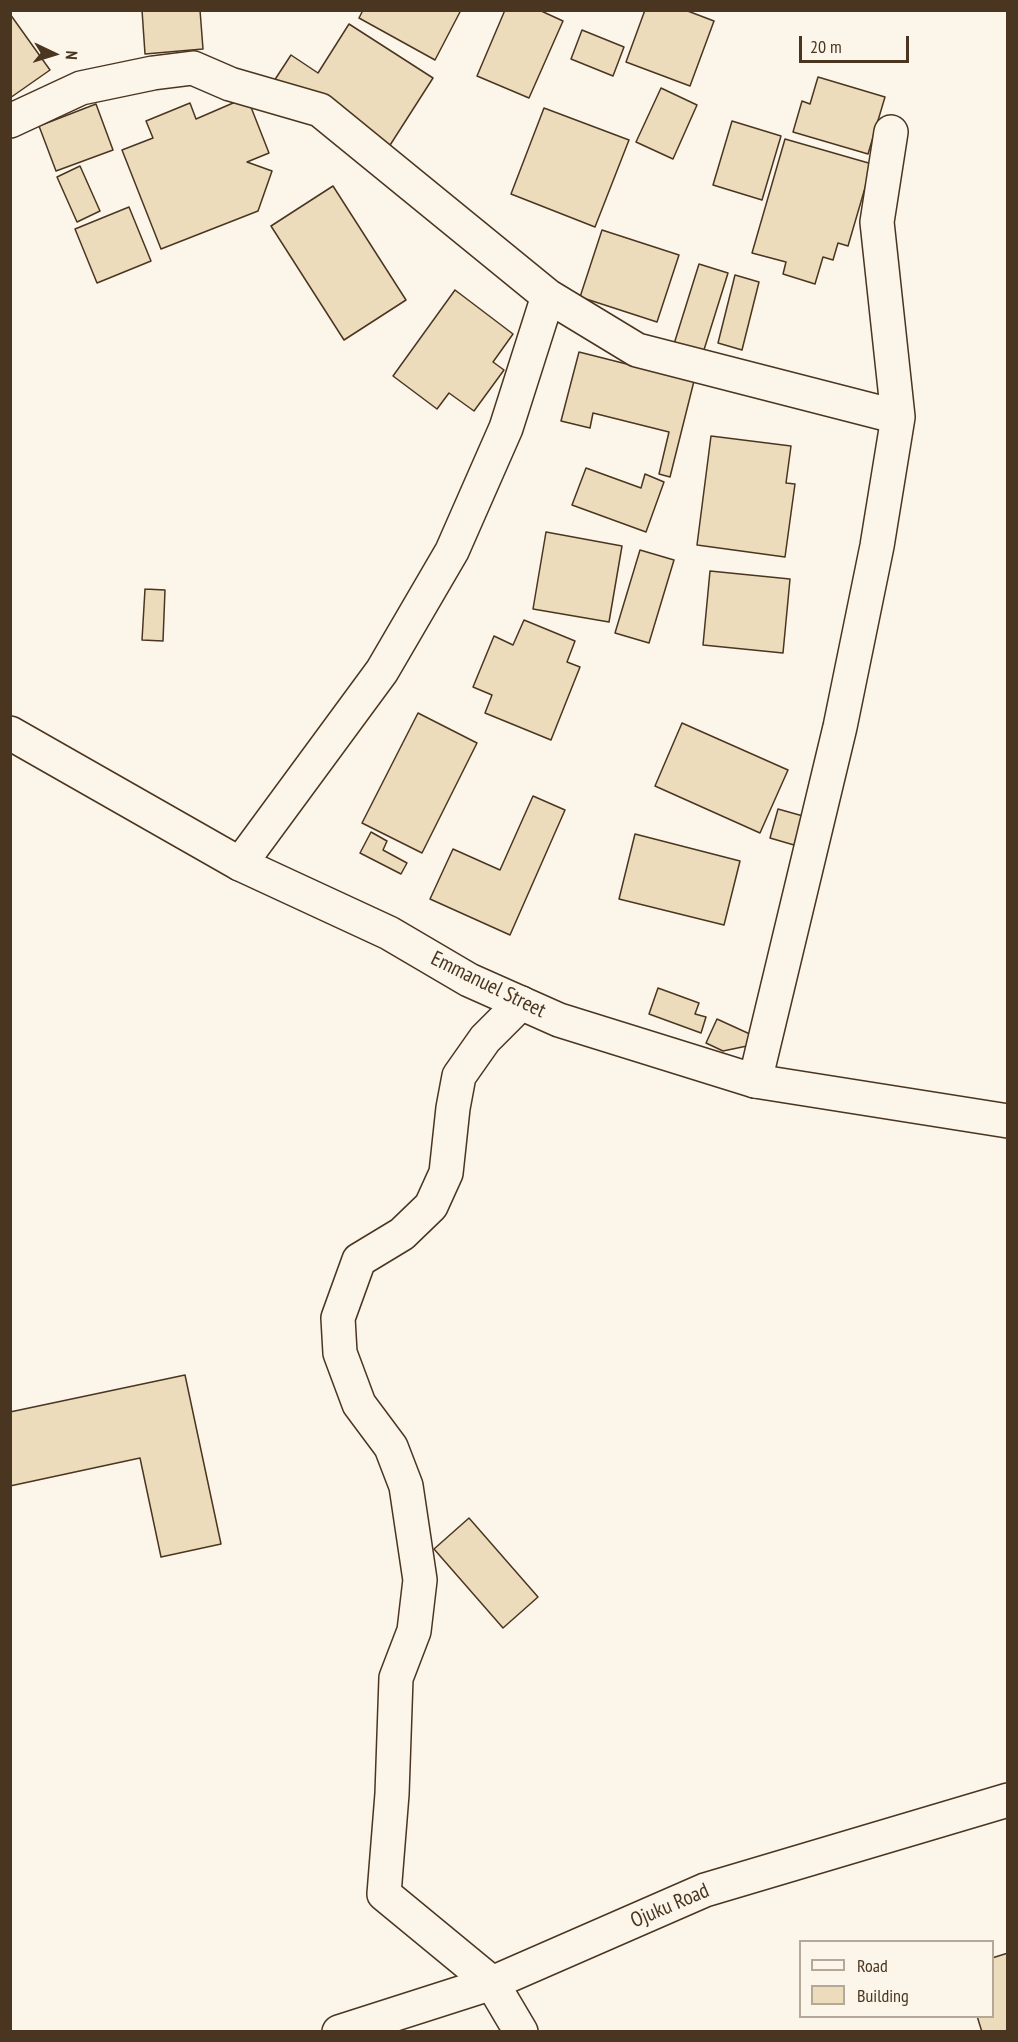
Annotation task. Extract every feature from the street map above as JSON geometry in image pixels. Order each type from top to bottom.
[{"type":"street","points":[[10,121],[81,88],[153,73],[193,68],[230,84],[320,110],[548,296],[637,350],[898,417]]},
{"type":"street","points":[[755,1081],[840,727],[877,546],[898,417],[877,222],[891,132]]},
{"type":"street","points":[[240,864],[382,671],[452,551],[506,428],[548,296]]},
{"type":"street","name":"Emmanuel Street","points":[[10,733],[240,864],[389,933],[469,980],[559,1020],[755,1081],[1008,1121]]},
{"type":"street","points":[[520,1003],[485,1039],[459,1076],[446,1173],[431,1206],[402,1234],[358,1260],[338,1318],[340,1353],[359,1404],[391,1447],[406,1486],[420,1580],[414,1631],[396,1678],[392,1794],[384,1894],[492,1983],[521,2031]]},
{"type":"street","name":"Ojuku Road","points":[[339,2031],[492,1983],[705,1890],[1008,1800]]},
{"type":"building","points":[[142,10],[200,10],[203,49],[145,54]]},
{"type":"building","points":[[363,10],[461,10],[435,60],[359,18]]},
{"type":"building","points":[[505,10],[539,10],[563,21],[529,98],[477,76]]},
{"type":"building","points":[[645,10],[685,10],[714,21],[690,86],[626,62]]},
{"type":"building","points":[[10,14],[50,70],[10,98]]},
{"type":"building","points":[[349,24],[433,78],[385,153],[274,81],[291,55],[318,73]]},
{"type":"building","points":[[582,30],[624,47],[613,76],[571,59]]},
{"type":"building","points":[[818,77],[885,97],[868,154],[793,132],[802,101],[810,104]]},
{"type":"building","points":[[661,88],[697,105],[673,159],[636,142]]},
{"type":"building","points":[[247,97],[269,153],[247,162],[272,171],[258,211],[161,249],[122,150],[153,138],[146,121],[190,103],[196,119]]},
{"type":"building","points":[[96,104],[113,150],[56,171],[39,126]]},
{"type":"building","points":[[544,108],[629,140],[595,227],[511,194]]},
{"type":"building","points":[[732,121],[781,136],[762,200],[713,185]]},
{"type":"building","points":[[785,139],[872,164],[848,246],[838,243],[833,260],[823,257],[815,284],[783,274],[786,262],[752,253]]},
{"type":"building","points":[[80,166],[100,211],[77,222],[57,177]]},
{"type":"building","points":[[333,186],[406,300],[344,340],[271,226]]},
{"type":"building","points":[[129,207],[151,261],[97,283],[75,229]]},
{"type":"building","points":[[602,230],[679,255],[657,322],[580,297]]},
{"type":"building","points":[[699,264],[728,273],[703,353],[674,344]]},
{"type":"building","points":[[735,275],[759,282],[742,350],[718,343]]},
{"type":"building","points":[[455,290],[513,334],[493,362],[504,370],[474,411],[449,393],[437,409],[393,376]]},
{"type":"building","points":[[579,352],[694,381],[670,477],[659,474],[669,432],[593,413],[590,428],[561,421]]},
{"type":"building","points":[[711,436],[791,446],[786,483],[795,484],[785,557],[697,545]]},
{"type":"building","points":[[586,468],[641,488],[645,474],[664,482],[646,532],[572,505]]},
{"type":"building","points":[[546,532],[622,546],[609,622],[533,609]]},
{"type":"building","points":[[640,550],[674,560],[649,643],[615,633]]},
{"type":"building","points":[[710,571],[790,579],[783,653],[703,645]]},
{"type":"building","points":[[145,589],[165,590],[163,641],[142,640]]},
{"type":"building","points":[[524,620],[575,641],[567,662],[580,667],[551,740],[485,713],[492,695],[473,687],[494,636],[513,645]]},
{"type":"building","points":[[418,713],[477,743],[422,853],[362,823]]},
{"type":"building","points":[[682,723],[788,770],[760,833],[655,786]]},
{"type":"building","points":[[533,796],[565,810],[510,935],[430,899],[453,849],[500,870]]},
{"type":"building","points":[[778,809],[803,816],[794,845],[770,838]]},
{"type":"building","points":[[371,832],[387,841],[383,850],[407,863],[401,874],[360,853]]},
{"type":"building","points":[[635,834],[740,861],[724,925],[619,899]]},
{"type":"building","points":[[658,988],[699,1003],[695,1014],[706,1017],[701,1033],[649,1014]]},
{"type":"building","points":[[717,1019],[752,1035],[747,1046],[723,1051],[706,1043]]},
{"type":"building","points":[[185,1375],[221,1544],[161,1557],[140,1458],[10,1486],[10,1412]]},
{"type":"building","points":[[469,1518],[538,1597],[503,1628],[434,1549]]},
{"type":"building","points":[[1008,1953],[1008,2032],[982,2032],[978,2018],[994,2018],[994,1957]]}]
